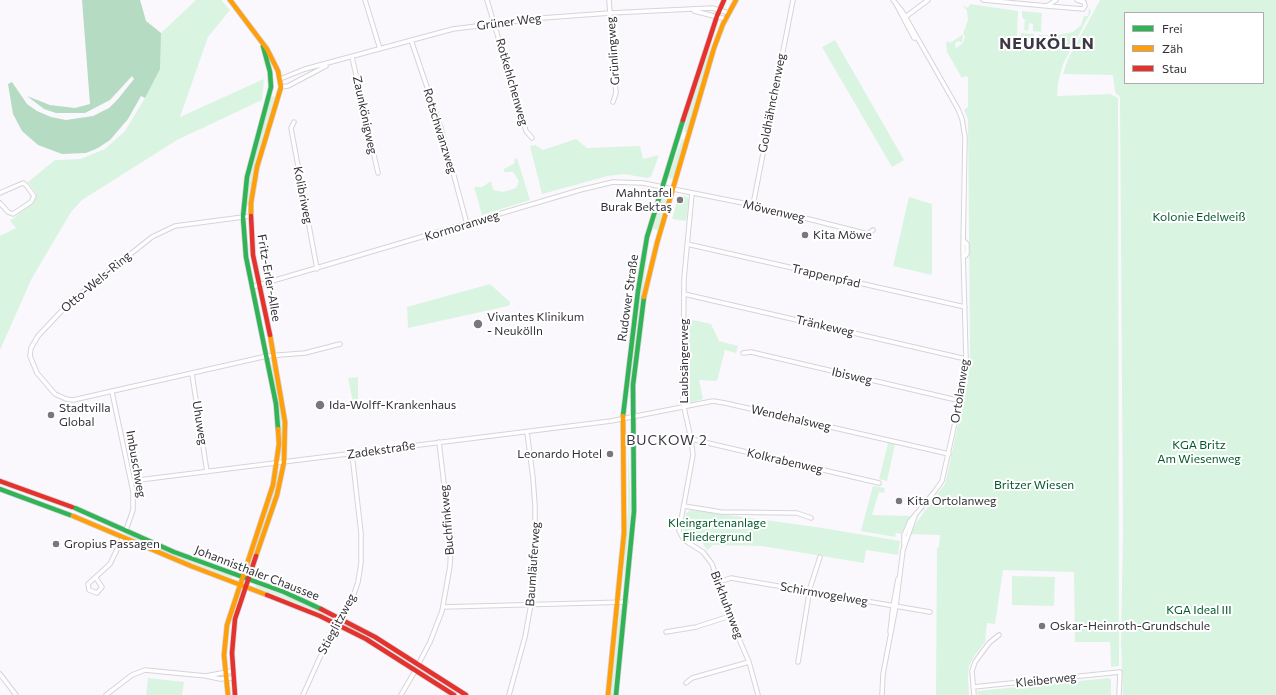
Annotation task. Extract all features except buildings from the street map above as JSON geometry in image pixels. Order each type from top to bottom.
[{"type":"main road","points":[[230,0],[261,40],[272,80],[280,79]]},
{"type":"main road","name":"Rudower Straße","points":[[608,695],[624,533],[623,419],[626,382],[647,237],[661,187],[717,16],[724,0]]},
{"type":"main road","name":"Rudower Straße","points":[[616,695],[634,512],[632,418],[634,382],[646,285],[714,48],[728,13],[736,0]]},
{"type":"main road","name":"Fritz-Erler-Allee","points":[[235,695],[232,671],[234,626],[248,579],[275,505],[284,462],[285,422],[274,356],[252,248],[250,216],[252,190],[257,167],[281,87],[280,79],[273,60],[261,40]]},
{"type":"main road","name":"Fritz-Erler-Allee","points":[[228,695],[225,672],[226,633],[239,585],[267,507],[276,463],[278,423],[267,356],[246,257],[243,216],[247,177],[272,80]]},
{"type":"main road","points":[[271,87],[281,87]]},
{"type":"main road","name":"Johannisthaler Chaussee","points":[[0,481],[74,508],[174,552],[284,592],[342,619],[466,695]]},
{"type":"main road","name":"Johannisthaler Chaussee","points":[[0,490],[72,515],[239,585],[296,605],[338,624],[454,695]]},
{"type":"main road","name":"Imbuschweg","points":[[123,537],[126,530]]},
{"type":"street","points":[[365,0],[380,49]]},
{"type":"street","name":"Rotkehlchenweg","points":[[487,0],[526,130],[532,138]]},
{"type":"street","name":"Grünlingweg","points":[[609,0],[616,93],[613,102]]},
{"type":"street","name":"Goldhähnchenweg","points":[[752,205],[793,0]]},
{"type":"street","name":"Ortolanweg","points":[[882,695],[883,674],[890,633],[889,627],[899,579],[904,544],[915,516],[942,481],[961,401],[966,359],[965,256],[967,254],[967,244],[965,242],[965,137],[963,123],[958,109],[917,38],[892,0]]},
{"type":"street","points":[[904,18],[928,0]]},
{"type":"street","points":[[982,0],[1081,9],[1084,8],[1084,2],[1077,0]]},
{"type":"street","points":[[1048,6],[1056,0]]},
{"type":"street","name":"Grüner Weg","points":[[280,79],[306,69],[453,29],[610,13],[712,8],[720,9],[728,13]]},
{"type":"street","name":"Grüner Weg","points":[[691,10],[726,19]]},
{"type":"street","name":"Rotschwanzweg","points":[[411,40],[441,128],[467,224]]},
{"type":"street","name":"Zaunkönigweg","points":[[352,57],[378,173]]},
{"type":"street","name":"Grüner Weg","points":[[281,87],[288,86],[332,62]]},
{"type":"street","name":"Kolibriweg","points":[[294,122],[291,128],[317,269]]},
{"type":"street","name":"Kormoranweg","points":[[252,287],[602,184],[629,181],[673,189]]},
{"type":"street","points":[[0,193],[23,183],[34,196],[31,202],[13,214],[8,212],[0,203]]},
{"type":"street","name":"Möwenweg","points":[[673,189],[752,205],[868,234],[873,230]]},
{"type":"street","name":"Laubsängerweg","points":[[680,528],[691,467],[691,439],[684,407],[684,294],[692,193]]},
{"type":"street","name":"Otto-Wels-Ring","points":[[250,216],[175,226],[156,234],[70,302],[35,340],[31,352],[32,364],[55,394],[66,399],[73,400],[267,356]]},
{"type":"street","name":"Trappenpfad","points":[[687,244],[966,307]]},
{"type":"street","name":"Tränkeweg","points":[[684,294],[966,359]]},
{"type":"street","points":[[267,356],[305,353],[340,344]]},
{"type":"street","name":"Ibisweg","points":[[744,354],[751,352],[961,401]]},
{"type":"street","name":"Uhuweg","points":[[192,374],[208,472]]},
{"type":"street","name":"Imbuschweg","points":[[112,392],[131,481],[133,510],[126,530]]},
{"type":"street","name":"Wendehalsweg","points":[[632,418],[705,402],[719,402],[949,454]]},
{"type":"street","name":"Zadekstraße","points":[[131,481],[632,418]]},
{"type":"street","name":"Baumläuferweg","points":[[508,695],[522,654],[531,604],[535,566],[536,525],[534,478],[527,432]]},
{"type":"street","name":"Kolkrabenweg","points":[[691,439],[879,483]]},
{"type":"street","name":"Buchfinkweg","points":[[418,665],[430,642],[443,607],[449,576],[450,543],[439,442]]},
{"type":"street","name":"Stieglitzweg","points":[[303,695],[319,658],[342,619],[355,592],[361,555],[361,527],[352,454]]},
{"type":"street","points":[[684,506],[721,512],[798,513],[811,518]]},
{"type":"street","name":"Birkhuhnweg","points":[[680,528],[680,534],[684,540],[702,552],[710,560],[730,616],[749,662],[758,695]]},
{"type":"street","name":"Imbuschweg","points":[[96,578],[101,585],[99,592],[91,592],[88,584],[110,564],[123,537]]},
{"type":"street","points":[[798,662],[810,592],[820,557]]},
{"type":"street","name":"Schirmvogelweg","points":[[718,582],[732,578],[930,612]]},
{"type":"street","points":[[443,607],[617,601],[626,602]]},
{"type":"street","points":[[666,632],[696,627],[730,616]]},
{"type":"street","points":[[974,695],[972,671],[975,662],[989,643],[999,635]]},
{"type":"street","points":[[686,683],[692,678],[749,662]]},
{"type":"street","points":[[106,695],[138,672],[148,670],[206,676],[220,679],[233,678]]},
{"type":"street","points":[[206,676],[232,671]]},
{"type":"street","points":[[401,695],[415,671]]},
{"type":"street","name":"Kleiberweg","points":[[973,687],[1120,672],[1119,695]]},
{"type":"street","points":[[0,674],[16,695]]},
{"type":"green space","points":[[82,0],[140,0],[146,21],[161,33],[196,0],[221,0],[230,10],[208,37],[180,117],[264,79],[262,100],[177,140],[82,200],[71,212],[32,278],[0,350],[0,236],[16,228],[10,221],[35,201],[36,193],[28,182],[55,160],[80,159],[105,149],[125,131],[145,98],[141,95],[135,79],[130,74]]},
{"type":"green space","points":[[82,0],[140,0],[146,21],[161,33],[160,69],[145,98],[141,96],[128,119],[110,140],[98,148],[86,153],[62,154],[38,145],[22,131],[13,114],[8,84],[12,82],[27,104],[37,111],[51,117],[66,120],[93,116],[109,108],[118,99],[134,79],[132,76],[110,100],[85,113],[56,113],[44,109],[27,96],[50,105],[75,108],[90,104]]},
{"type":"green space","points":[[1100,0],[1276,0],[1276,695],[1123,695],[1121,642],[1123,532],[1120,97],[1115,92],[1113,75],[1063,74],[1068,59]]},
{"type":"green space","name":"Britzer Wiesen","points":[[970,4],[1018,11],[1017,37],[1020,38],[1021,33],[1034,34],[1034,37],[1037,38],[1039,35],[1058,35],[1073,32],[1081,25],[1084,16],[1088,16],[1089,8],[1091,11],[1090,14],[1063,64],[1058,83],[1057,96],[1110,94],[1118,98],[1119,666],[1111,667],[1110,642],[1075,642],[1074,572],[1003,570],[995,624],[987,623],[985,642],[969,666],[969,695],[936,695],[937,548],[939,547],[940,535],[911,534],[916,523],[945,484],[968,379],[970,354],[968,119],[964,110],[968,107],[968,77],[965,76],[962,78],[947,52],[946,44],[947,41],[950,43],[962,35],[962,43],[959,41],[955,43],[956,48],[963,43],[965,36],[963,34],[968,20],[967,11],[963,6],[968,8]]},
{"type":"green space","points":[[1022,11],[1042,13],[1041,32],[1033,31],[1033,24],[1029,23],[1028,31],[1024,30],[1025,20],[1022,17]]},
{"type":"green space","points":[[835,40],[904,160],[892,167],[822,47]]},
{"type":"green space","points":[[709,50],[711,53],[687,132],[684,132],[688,113]]},
{"type":"green space","points":[[271,96],[275,97],[255,164],[249,206],[246,206],[251,167]]},
{"type":"green space","points":[[576,139],[587,148],[640,146],[643,159],[659,155],[651,177],[647,178],[624,174],[608,176],[542,194],[530,146],[535,145],[543,150]]},
{"type":"green space","points":[[682,139],[685,140],[673,179],[668,178]]},
{"type":"green space","points":[[517,158],[530,200],[482,215],[474,187],[482,187],[491,181],[493,190],[503,192],[516,188],[519,181],[513,172],[504,172],[504,169],[515,163],[514,160]]},
{"type":"green space","points":[[682,195],[689,199],[686,221],[672,219],[678,198]]},
{"type":"green space","points":[[661,196],[667,197],[658,230],[653,229]]},
{"type":"green space","points":[[909,197],[932,204],[932,275],[893,266]]},
{"type":"green space","points":[[649,246],[634,355],[630,397],[629,398],[641,291]]},
{"type":"green space","points":[[490,284],[510,302],[508,306],[408,328],[407,307]]},
{"type":"green space","points":[[689,319],[711,324],[719,341],[738,346],[736,353],[725,350],[717,381],[699,380],[703,399],[690,403],[686,400]]},
{"type":"green space","points":[[274,364],[283,422],[282,455],[279,455],[279,408],[271,365]]},
{"type":"green space","points":[[358,377],[358,402],[353,403],[348,378]]},
{"type":"green space","points":[[888,443],[895,444],[887,481],[879,479]]},
{"type":"green space","points":[[628,446],[631,507],[622,598],[628,507]]},
{"type":"green space","points":[[277,471],[281,471],[277,488],[250,569],[248,568],[266,515]]},
{"type":"green space","points":[[873,486],[885,488],[884,493],[879,492],[872,515],[910,516],[901,534],[896,533],[895,537],[861,531]]},
{"type":"green space","name":"Kleingartenanlage Fliedergrund","points":[[691,510],[816,527],[900,541],[898,555],[866,550],[864,563],[762,546],[713,545],[707,550],[698,535],[683,533],[686,513]]},
{"type":"green space","points":[[127,533],[198,564],[233,576],[232,578],[157,550],[125,535]]},
{"type":"green space","points":[[1012,576],[1055,577],[1054,606],[1012,605]]},
{"type":"green space","points":[[256,585],[299,601],[334,618],[255,587]]},
{"type":"green space","points":[[620,609],[623,609],[613,695],[611,695]]},
{"type":"green space","points":[[148,678],[184,682],[182,695],[146,695]]},
{"type":"green space","points":[[1109,678],[1111,680],[1111,695],[978,695],[977,691]]},
{"type":"traffic: fast","points":[[263,46],[270,72],[271,87],[247,177],[243,217],[246,257],[276,404],[278,429]]},
{"type":"traffic: fast","points":[[623,416],[638,291],[647,237],[683,120]]},
{"type":"traffic: fast","points":[[616,695],[634,511],[633,385],[644,297]]},
{"type":"traffic: fast","points":[[0,489],[70,515]]},
{"type":"traffic: fast","points":[[75,508],[174,552],[284,592],[321,609]]},
{"type":"traffic: slow","points":[[230,0],[267,49],[278,71],[281,87],[257,167],[251,203],[251,216]]},
{"type":"traffic: slow","points":[[644,297],[657,243],[714,48],[723,24],[736,0]]},
{"type":"traffic: slow","points":[[256,556],[277,495],[284,462],[285,422],[270,335]]},
{"type":"traffic: slow","points":[[608,695],[624,533],[623,416]]},
{"type":"traffic: slow","points":[[228,695],[224,655],[227,625],[273,485],[279,444],[278,429]]},
{"type":"traffic: slow","points":[[73,516],[191,566],[267,595]]},
{"type":"traffic: jam","points":[[683,120],[717,16],[724,0]]},
{"type":"traffic: jam","points":[[251,216],[253,255],[270,335]]},
{"type":"traffic: jam","points":[[0,481],[72,507]]},
{"type":"traffic: jam","points":[[235,695],[232,653],[235,619],[256,556]]},
{"type":"traffic: jam","points":[[267,595],[320,616],[366,639],[454,695]]},
{"type":"traffic: jam","points":[[321,609],[375,637],[466,695]]},
{"type":"place","name":"Mahntafel Burak Bektaş","points":[[680,200]]},
{"type":"place","name":"Kita Möwe","points":[[805,235]]},
{"type":"place","name":"Vivantes Klinikum - Neukölln","points":[[478,324]]},
{"type":"place","name":"Ida-Wolff-Krankenhaus","points":[[320,405]]},
{"type":"place","name":"Stadtvilla Global","points":[[51,415]]},
{"type":"place","name":"Leonardo Hotel","points":[[610,454]]},
{"type":"place","name":"Kita Ortolanweg","points":[[899,501]]},
{"type":"place","name":"Gropius Passagen","points":[[56,544]]},
{"type":"place","name":"Oskar-Heinroth-Grundschule","points":[[1042,626]]},
{"type":"district","name":"NEUKÖLLN","points":[[1047,44]]},
{"type":"district","name":"BUCKOW 2","points":[[667,440]]},
{"type":"park label","name":"Kolonie Edelweiß","points":[[1199,217]]},
{"type":"park label","name":"KGA Britz Am Wiesenweg","points":[[1199,452]]},
{"type":"park label","name":"KGA Ideal III","points":[[1199,610]]}]
